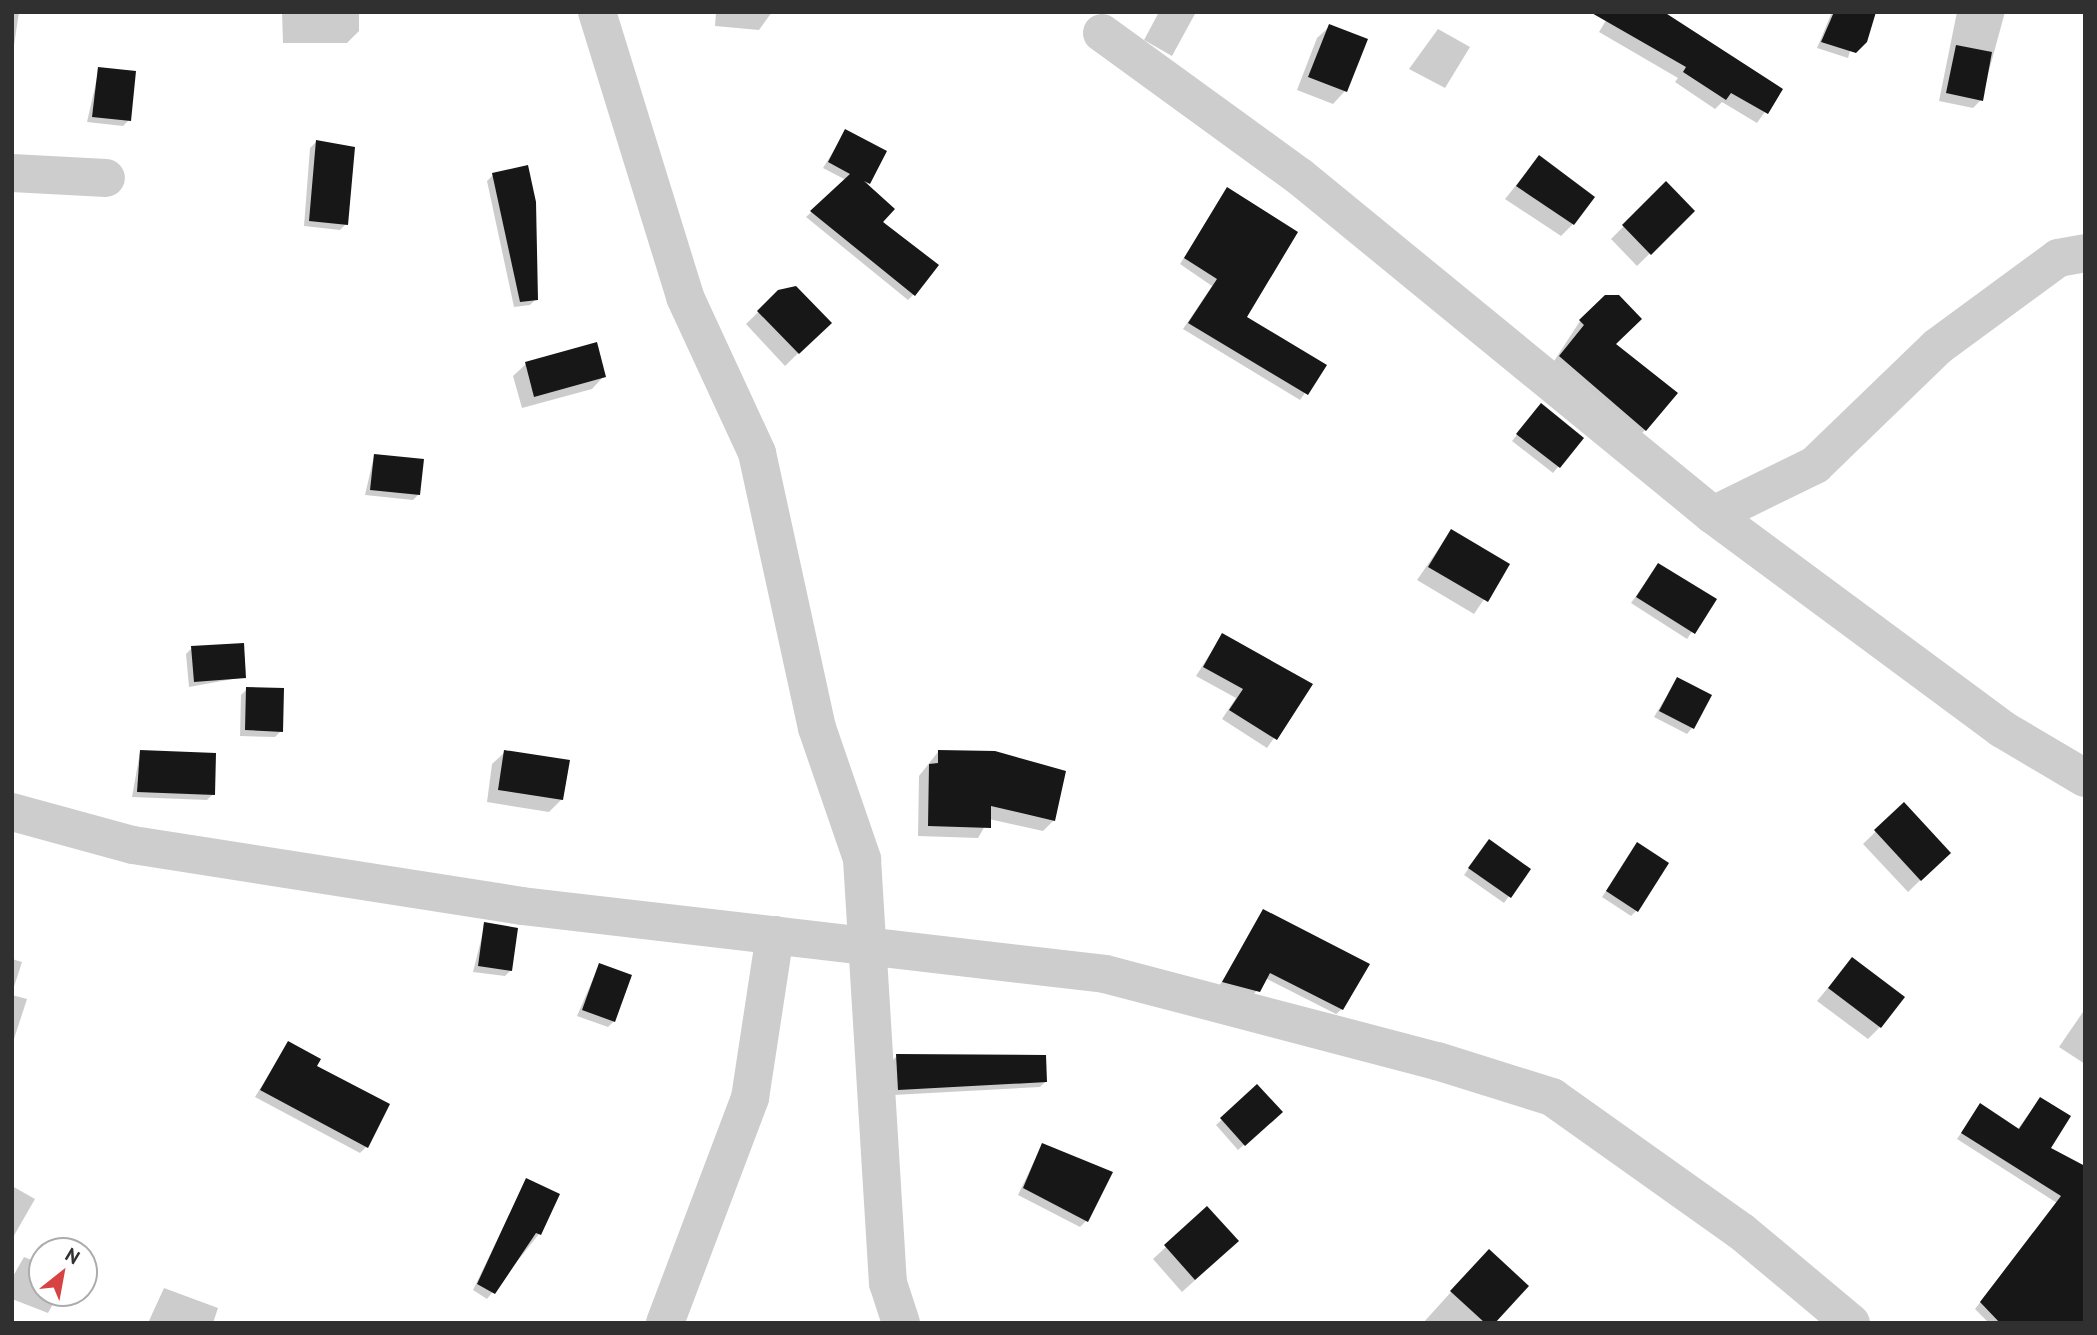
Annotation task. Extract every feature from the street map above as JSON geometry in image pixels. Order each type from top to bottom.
[{"type":"street","points":[[597,12],[685,297],[757,453],[817,728],[862,859],[863,945],[888,1283],[901,1323]]},
{"type":"street","points":[[1102,33],[1299,176],[1713,515],[2002,729],[2085,778]]},
{"type":"street","points":[[12,173],[106,178]]},
{"type":"street","points":[[1713,515],[1815,465],[1937,347],[2058,258],[2085,253]]},
{"type":"street","points":[[12,812],[133,845],[522,906],[1105,974],[1552,1097],[1742,1232],[1851,1323]]},
{"type":"street","points":[[665,1323],[750,1098],[775,935]]},
{"type":"building","points":[[1590,12],[1664,12],[1783,89],[1768,114],[1731,93],[1726,100],[1683,72],[1686,67]]},
{"type":"building","points":[[1834,12],[1876,12],[1867,42],[1856,53],[1821,42]]},
{"type":"building","points":[[1329,24],[1368,39],[1347,92],[1308,77]]},
{"type":"building","points":[[1956,45],[1992,52],[1983,101],[1946,93]]},
{"type":"building","points":[[98,67],[136,71],[131,121],[92,117]]},
{"type":"building","points":[[845,129],[887,151],[870,184],[864,181],[895,209],[883,222],[939,265],[915,296],[810,211],[850,174],[828,162]]},
{"type":"building","points":[[316,140],[355,147],[348,225],[309,221]]},
{"type":"building","points":[[1539,155],[1595,197],[1574,225],[1516,186]]},
{"type":"building","points":[[528,165],[536,202],[538,300],[520,302],[492,173]]},
{"type":"building","points":[[1666,181],[1695,211],[1651,255],[1622,225]]},
{"type":"building","points":[[1227,187],[1298,232],[1247,317],[1327,365],[1308,395],[1188,323],[1217,279],[1184,258]]},
{"type":"building","points":[[796,286],[832,323],[799,354],[757,311],[778,290]]},
{"type":"building","points":[[1605,295],[1619,295],[1642,319],[1616,344],[1678,393],[1646,431],[1559,356],[1584,325],[1579,320]]},
{"type":"building","points":[[597,342],[606,377],[534,397],[525,362]]},
{"type":"building","points":[[1541,403],[1584,438],[1560,468],[1516,434]]},
{"type":"building","points":[[374,454],[424,459],[420,495],[370,490]]},
{"type":"building","points":[[1451,529],[1510,564],[1488,602],[1428,567]]},
{"type":"building","points":[[1658,563],[1717,599],[1695,634],[1636,597]]},
{"type":"building","points":[[1222,633],[1313,684],[1277,740],[1229,710],[1243,689],[1203,667]]},
{"type":"building","points":[[244,643],[246,678],[194,682],[191,646]]},
{"type":"building","points":[[1677,677],[1712,695],[1694,729],[1659,711]]},
{"type":"building","points":[[246,687],[284,688],[283,732],[245,730]]},
{"type":"building","points":[[140,750],[216,753],[215,795],[137,792]]},
{"type":"building","points":[[504,750],[570,760],[563,800],[498,790]]},
{"type":"building","points":[[938,750],[995,751],[1066,771],[1055,821],[991,806],[991,828],[928,826],[929,764],[938,763]]},
{"type":"building","points":[[1904,802],[1951,853],[1921,881],[1874,830]]},
{"type":"building","points":[[1489,839],[1531,869],[1511,898],[1468,868]]},
{"type":"building","points":[[1637,842],[1669,863],[1638,912],[1606,891]]},
{"type":"building","points":[[1263,909],[1370,964],[1343,1010],[1270,973],[1260,992],[1222,982]]},
{"type":"building","points":[[484,922],[518,928],[512,971],[478,966]]},
{"type":"building","points":[[1852,957],[1905,997],[1881,1028],[1828,988]]},
{"type":"building","points":[[599,963],[632,975],[615,1022],[582,1010]]},
{"type":"building","points":[[288,1041],[321,1059],[317,1066],[390,1104],[368,1148],[260,1090]]},
{"type":"building","points":[[896,1054],[1046,1055],[1047,1082],[898,1090]]},
{"type":"building","points":[[1257,1084],[1283,1112],[1245,1146],[1220,1118]]},
{"type":"building","points":[[2040,1097],[2071,1116],[2051,1148],[2085,1166],[2085,1323],[2000,1323],[1980,1302],[2061,1196],[1961,1133],[1980,1103],[2019,1129]]},
{"type":"building","points":[[1042,1143],[1113,1172],[1088,1222],[1023,1188]]},
{"type":"building","points":[[526,1178],[560,1194],[541,1235],[536,1233],[495,1294],[477,1284]]},
{"type":"building","points":[[1207,1206],[1239,1241],[1195,1280],[1164,1245]]},
{"type":"building","points":[[1489,1249],[1529,1286],[1495,1323],[1485,1323],[1450,1291]]}]
